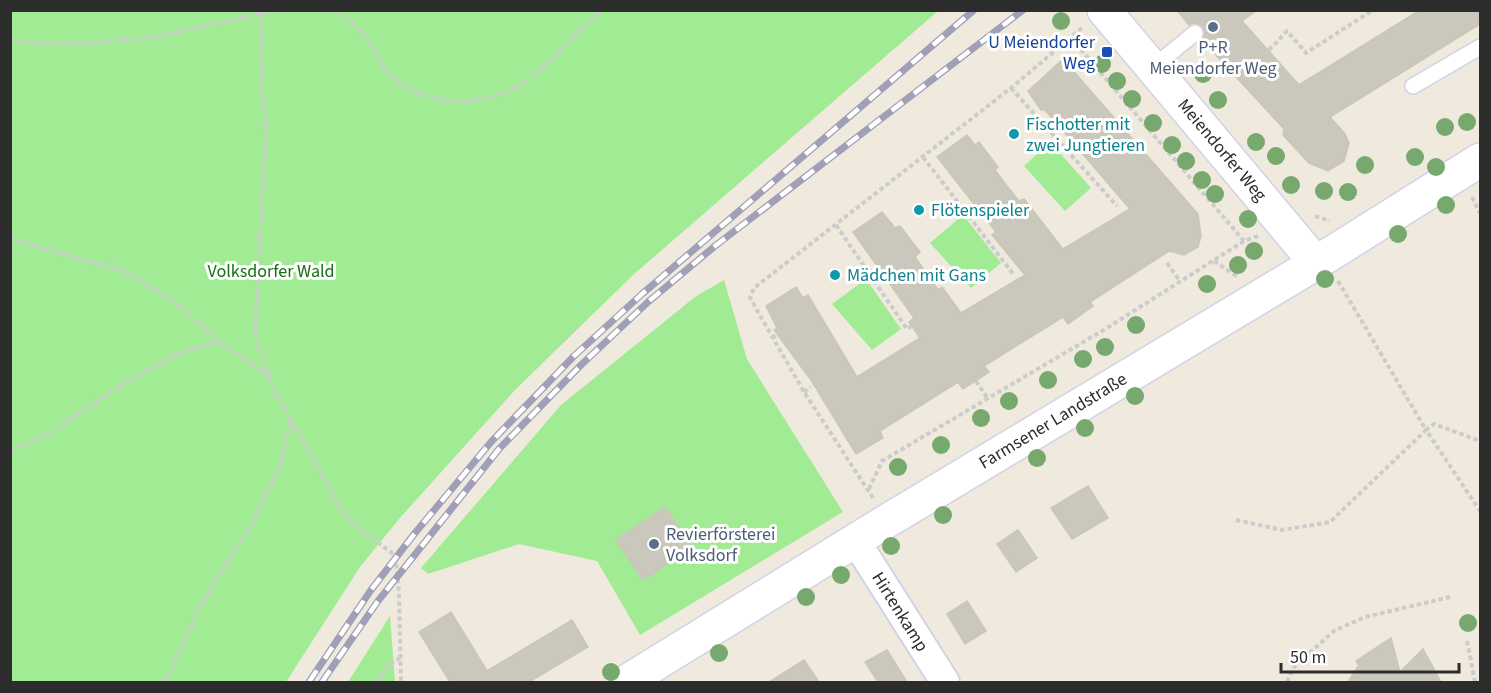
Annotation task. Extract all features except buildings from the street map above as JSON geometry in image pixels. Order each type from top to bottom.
[{"type":"main road","name":"Meiendorfer Weg","points":[[1108,17],[1286,226],[1330,254]]},
{"type":"main road","name":"Farmsener Landstraße","points":[[626,682],[855,540],[1330,254],[1480,160]]},
{"type":"street","name":"Hirtenkamp","points":[[855,540],[945,682]]},
{"type":"lane","points":[[1152,68],[1195,33]]},
{"type":"lane","points":[[1413,86],[1480,47]]},
{"type":"path","points":[[261,10],[262,93],[266,127],[255,335],[268,377],[342,510],[359,529],[391,552],[396,561],[401,682]]},
{"type":"path","points":[[10,42],[85,44],[159,36],[262,16],[279,10]]},
{"type":"path","points":[[333,10],[359,30],[388,72],[419,93],[435,99],[457,102],[492,97],[530,78],[601,11]]},
{"type":"path","points":[[1269,50],[1287,31],[1306,53],[1373,10]]},
{"type":"path","points":[[887,521],[772,338],[750,298],[754,288],[1011,88],[1071,38],[1108,17]]},
{"type":"path","points":[[1071,38],[1244,241]]},
{"type":"path","points":[[1011,88],[1117,206]]},
{"type":"path","points":[[923,157],[1014,275]]},
{"type":"path","points":[[868,490],[882,461],[988,399],[1244,241],[1310,215],[1336,223],[1330,254],[1426,430],[1480,511]]},
{"type":"path","points":[[836,225],[907,329],[912,326]]},
{"type":"path","points":[[10,239],[124,271],[175,302],[218,341],[268,377]]},
{"type":"path","points":[[1167,263],[1180,281]]},
{"type":"path","points":[[869,273],[873,268]]},
{"type":"path","points":[[772,338],[777,335]]},
{"type":"path","points":[[10,451],[49,434],[120,386],[177,354],[218,341]]},
{"type":"path","points":[[976,381],[988,399]]},
{"type":"path","points":[[804,392],[810,387]]},
{"type":"path","points":[[165,682],[202,603],[253,522],[281,463],[290,419]]},
{"type":"path","points":[[1236,520],[1282,530],[1330,522],[1434,424],[1480,441]]},
{"type":"path","points":[[1287,682],[1293,668],[1334,631],[1365,616],[1450,597]]},
{"type":"path","points":[[1467,642],[1475,682]]},
{"type":"path","points":[[377,682],[388,665],[400,658]]},
{"type":"green space","name":"Volksdorfer Wald","points":[[10,11],[938,11],[633,275],[515,390],[399,519],[360,567],[286,682],[11,682]]},
{"type":"green space","points":[[1050,142],[1091,188],[1065,211],[1024,166]]},
{"type":"green space","points":[[963,215],[1001,263],[971,288],[930,243]]},
{"type":"green space","points":[[866,279],[901,329],[872,350],[832,304]]},
{"type":"green space","points":[[724,280],[747,359],[843,512],[640,635],[597,561],[519,544],[428,574],[421,568],[561,405],[695,297]]},
{"type":"green space","points":[[390,616],[395,682],[348,682]]},
{"type":"railway","points":[[309,682],[371,590],[415,533],[491,442],[574,356],[642,294],[974,10]]},
{"type":"railway","points":[[322,682],[378,601],[499,449],[581,365],[648,302],[715,246],[1023,10]]},
{"type":"place","name":"P+R Meiendorfer Weg","points":[[1213,27]]},
{"type":"place","name":"U Meiendorfer Weg","points":[[1107,52]]},
{"type":"place","name":"Fischotter mit zwei Jungtieren","points":[[1014,134]]},
{"type":"place","name":"Flötenspieler","points":[[919,210]]},
{"type":"place","name":"Mädchen mit Gans","points":[[835,275]]},
{"type":"place","name":"Revierförsterei Volksdorf","points":[[654,544]]}]
